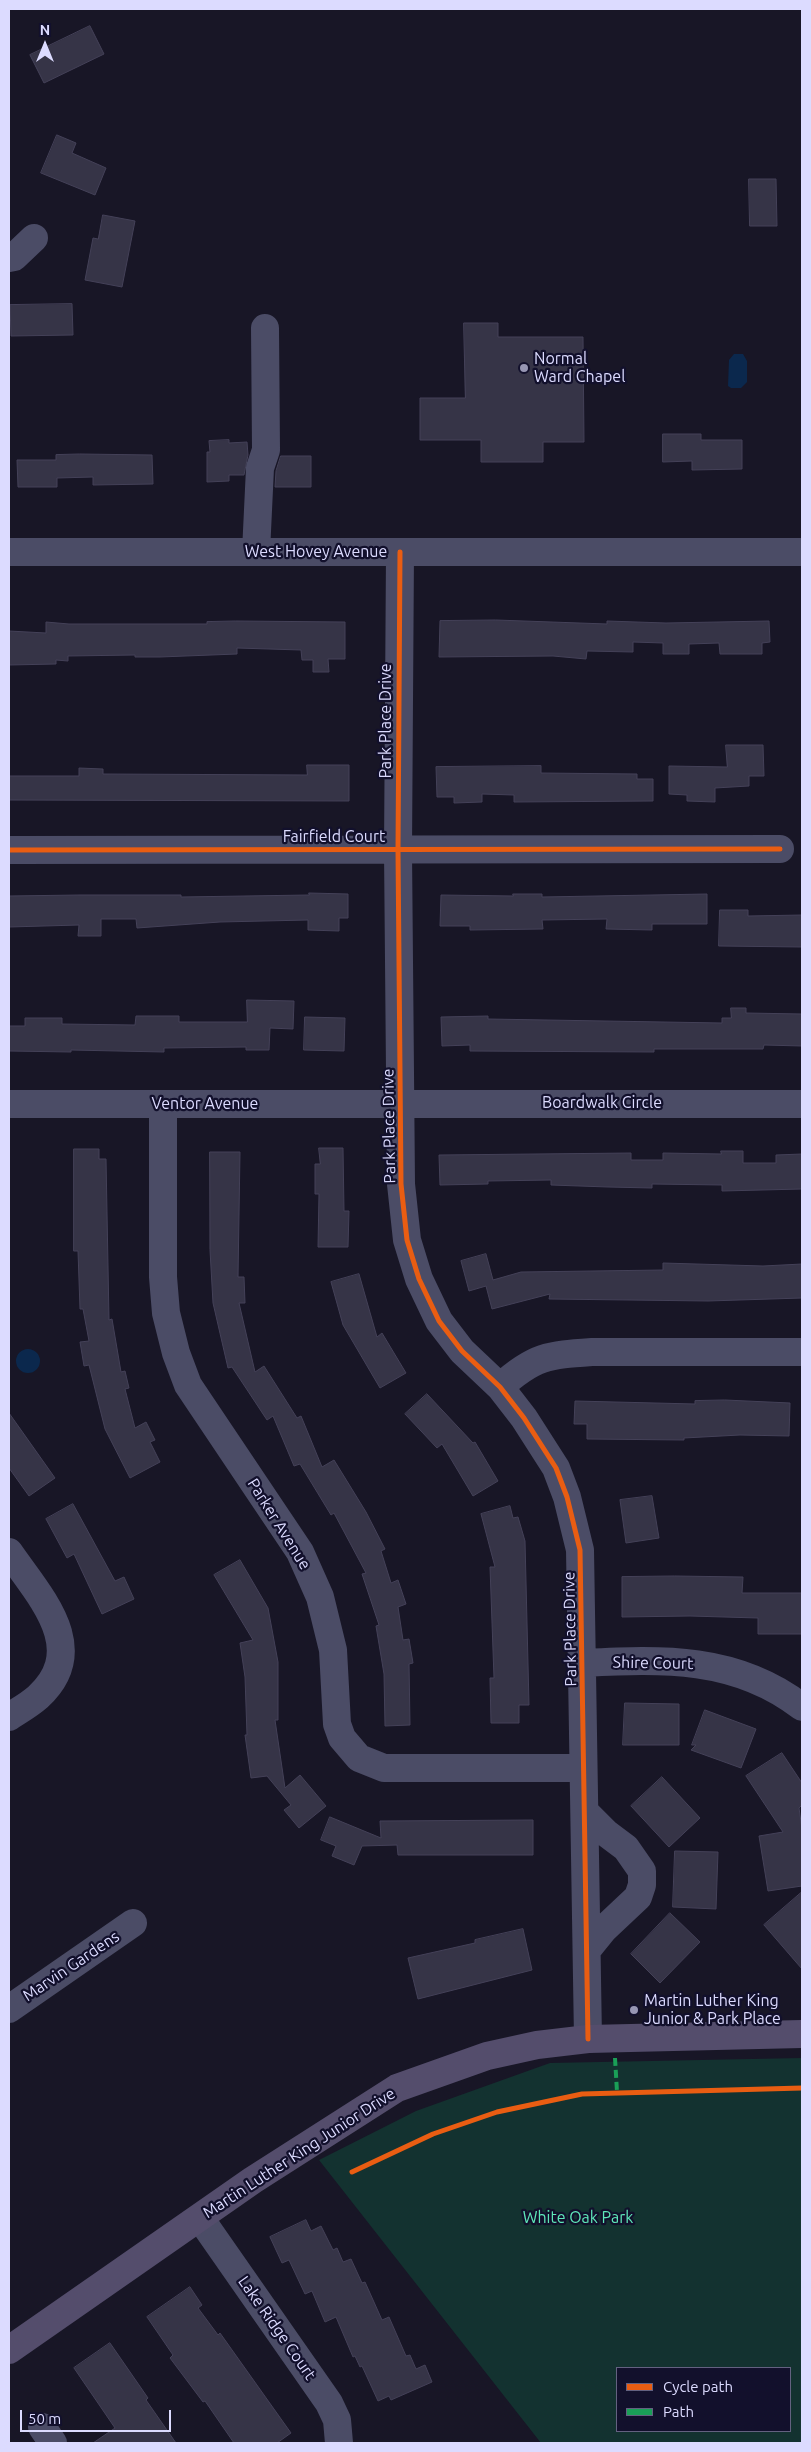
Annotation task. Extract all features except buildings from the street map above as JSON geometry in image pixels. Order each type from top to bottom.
[{"type":"main road","name":"Martin Luther King Junior Drive","points":[[9,2350],[326,2132],[397,2088],[487,2056],[537,2045],[588,2039],[802,2034]]},
{"type":"street","points":[[9,258],[14,257],[34,238]]},
{"type":"street","points":[[256,552],[260,468],[266,450],[265,328]]},
{"type":"street","name":"West Hovey Avenue","points":[[9,552],[802,552]]},
{"type":"street","name":"Park Place Drive","points":[[400,552],[398,850],[401,1184],[406,1240],[419,1279],[439,1321],[462,1350],[500,1387],[543,1445],[556,1468],[567,1497],[580,1550],[584,1663],[583,1768],[588,2039]]},
{"type":"street","name":"Fairfield Court","points":[[9,850],[780,849]]},
{"type":"street","name":"Ventor Avenue","points":[[9,1104],[401,1104]]},
{"type":"street","name":"Parker Avenue","points":[[163,1104],[163,1277],[166,1313],[176,1352],[188,1385],[300,1552],[320,1597],[333,1650],[337,1724],[342,1738],[359,1758],[384,1768],[583,1768]]},
{"type":"street","name":"Boardwalk Circle","points":[[401,1104],[802,1104]]},
{"type":"street","points":[[500,1387],[522,1367],[540,1359],[559,1354],[592,1352],[802,1352]]},
{"type":"street","points":[[9,1552],[55,1619],[61,1641],[61,1656],[51,1680],[38,1697],[9,1717]]},
{"type":"street","name":"Shire Court","points":[[584,1663],[640,1660],[690,1662],[751,1676],[802,1707]]},
{"type":"street","points":[[585,1812],[606,1833],[626,1848],[642,1870],[642,1885],[638,1897],[604,1929],[587,1950]]},
{"type":"street","name":"Marvin Gardens","points":[[9,2009],[133,1923]]},
{"type":"street","name":"Lake Ridge Court","points":[[200,2218],[329,2403],[337,2420],[339,2443]]},
{"type":"green space","name":"White Oak Park","points":[[802,2058],[802,2443],[541,2443],[319,2160],[416,2111],[550,2063]]},
{"type":"water","points":[[734,354],[743,354],[747,361],[747,382],[741,388],[731,388],[728,386],[729,360]]},
{"type":"water","points":[[28,1349],[33,1350],[39,1356],[39,1366],[33,1372],[28,1373],[23,1372],[17,1366],[16,1361],[17,1356],[23,1350]]},
{"type":"marked path","points":[[615,2058],[617,2092]]},
{"type":"cycle path","points":[[400,552],[398,850],[401,1184],[407,1240],[419,1279],[439,1321],[462,1351],[500,1387],[524,1418],[556,1468],[567,1497],[580,1550],[588,2039]]},
{"type":"cycle path","points":[[9,850],[780,849]]},
{"type":"cycle path","points":[[352,2172],[433,2134],[497,2112],[582,2094],[802,2088]]},
{"type":"place","name":"Normal Ward Chapel","points":[[524,368]]},
{"type":"place","name":"Martin Luther King Junior & Park Place","points":[[634,2010]]}]
